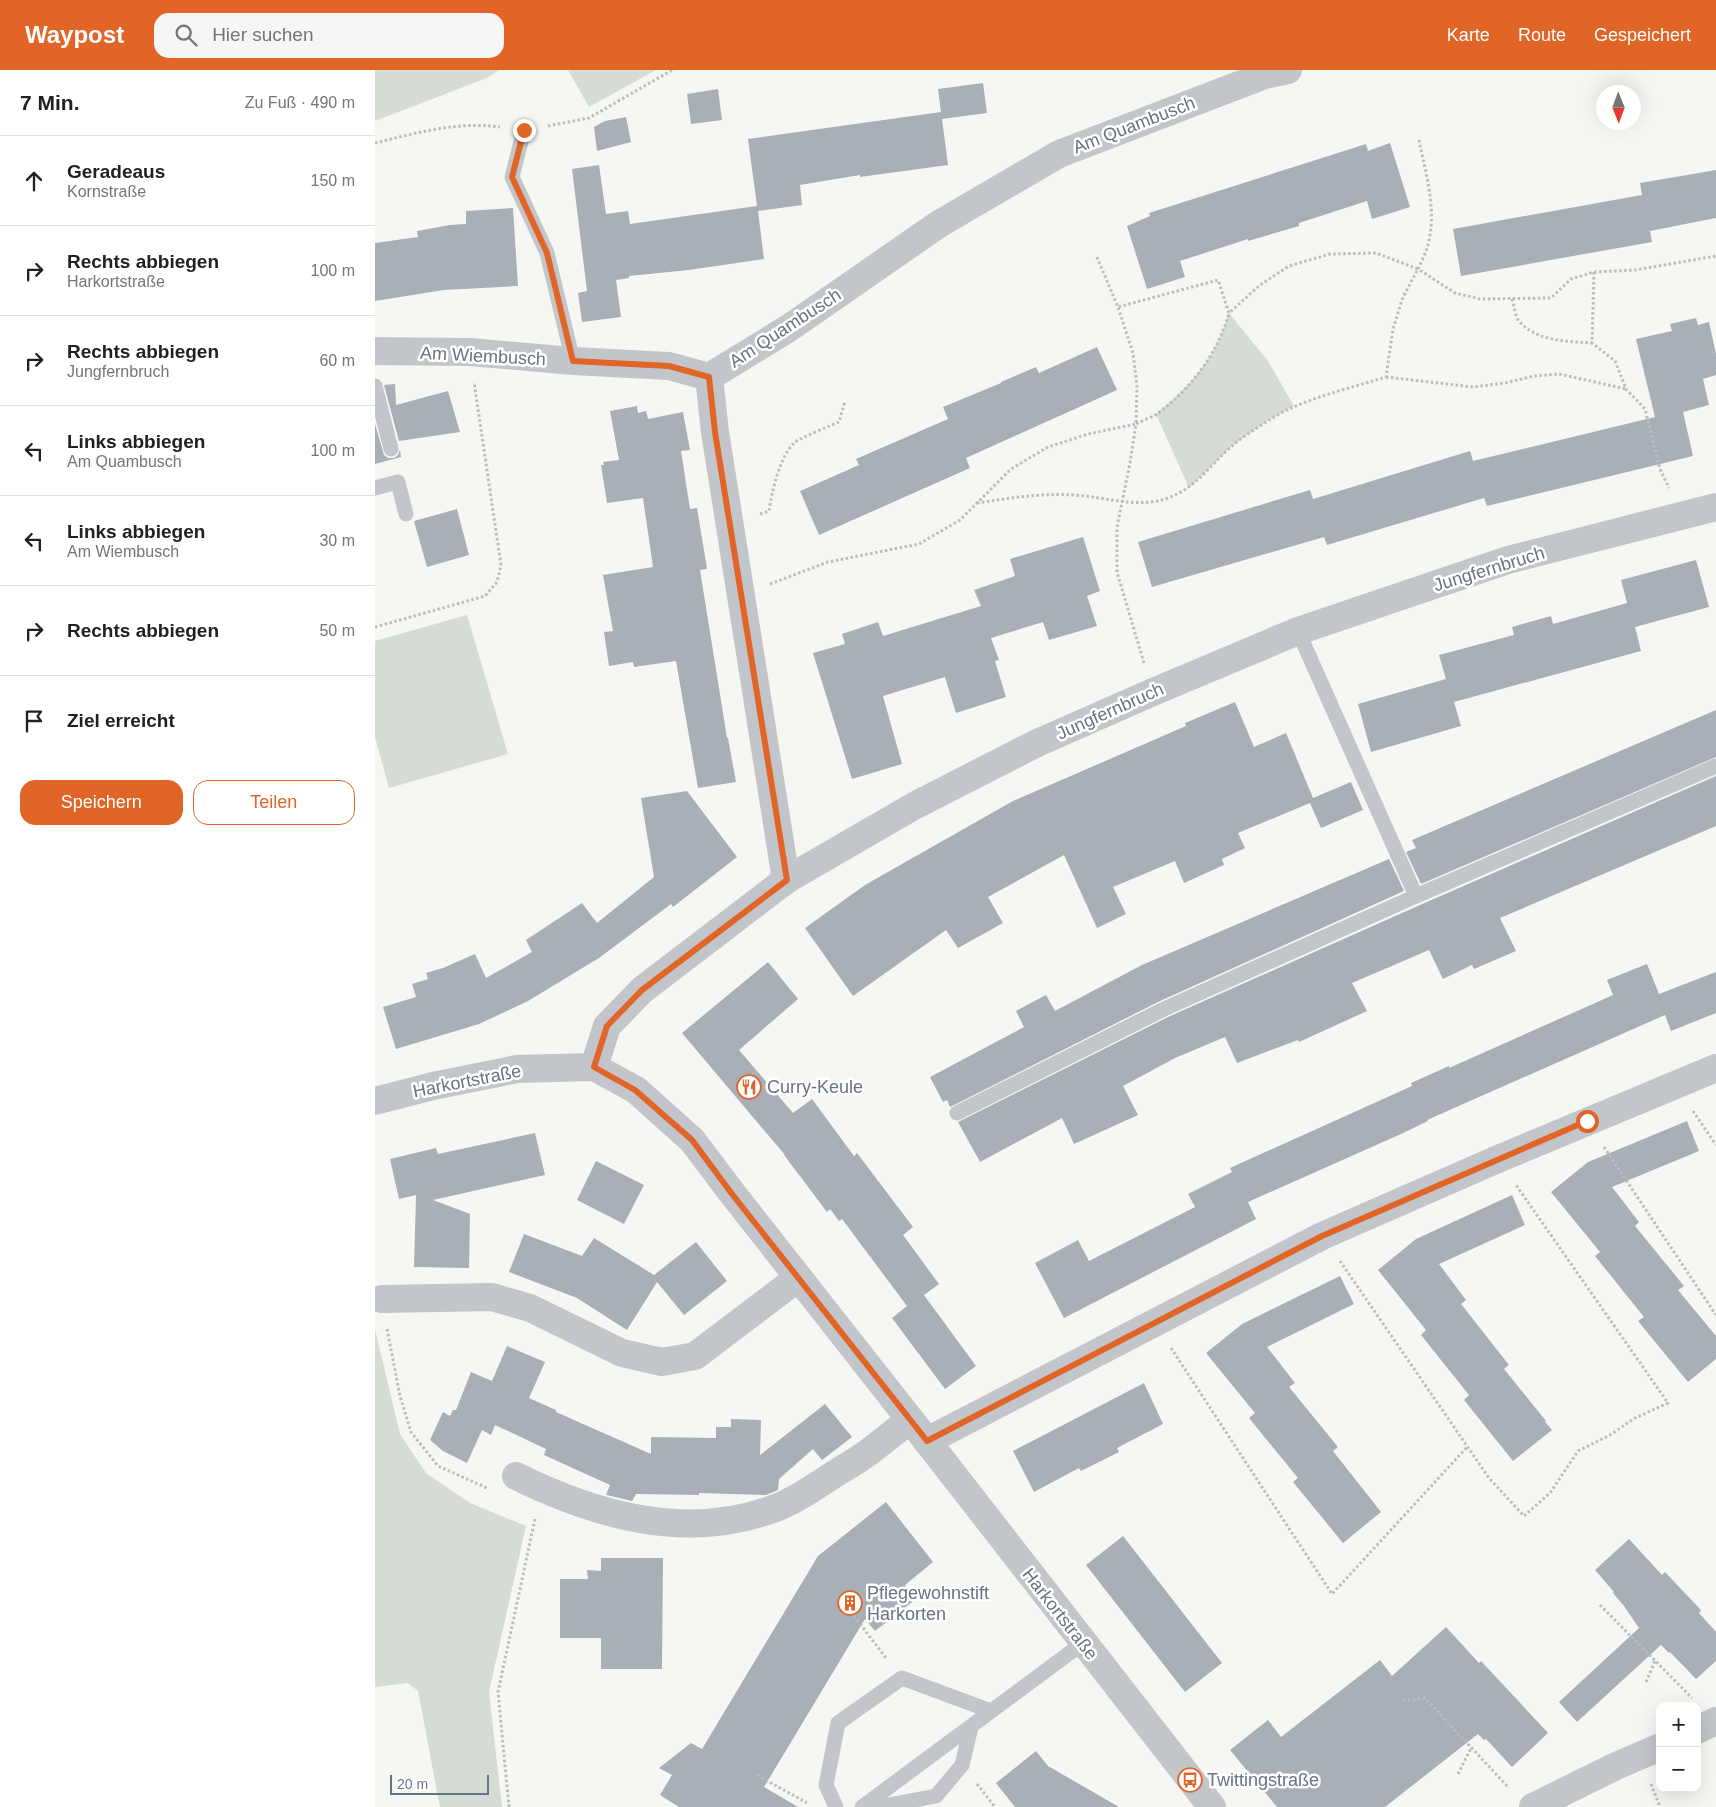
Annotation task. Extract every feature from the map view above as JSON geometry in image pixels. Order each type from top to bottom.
[{"type":"street","name":"Am Quambusch","points":[[787,880],[715,432],[709,377],[789,328],[939,224],[1059,154],[1265,76],[1288,70]]},
{"type":"street","name":"Am Wiembusch","points":[[375,351],[470,352],[573,361],[669,366],[709,377]]},
{"type":"street","name":"Jungfernbruch","points":[[594,1067],[607,1026],[642,990],[787,880],[914,806],[1026,748],[1298,631],[1508,560],[1716,507]]},
{"type":"street","name":"Harkortstraße","points":[[375,1101],[433,1086],[517,1069],[594,1067],[635,1090],[692,1140],[1212,1807]]},
{"type":"street","points":[[927,1441],[1322,1236],[1587,1121],[1716,1068]]},
{"type":"street","points":[[382,1299],[492,1297],[530,1308],[621,1353],[662,1362],[695,1356],[798,1278]]},
{"type":"street","points":[[515,1476],[546,1490],[608,1513],[647,1520],[692,1524],[726,1522],[768,1511],[802,1495],[873,1450],[910,1420]]},
{"type":"street","points":[[1524,1800],[1614,1767],[1656,1749]]},
{"type":"lane","points":[[524,130],[512,177],[547,253],[573,361]]},
{"type":"lane","points":[[375,386],[391,449]]},
{"type":"lane","points":[[375,488],[398,482],[406,514]]},
{"type":"lane","points":[[1298,631],[1416,896]]},
{"type":"lane","points":[[957,1112],[1164,1009],[1416,896],[1716,766]]},
{"type":"lane","points":[[862,1807],[1083,1643]]},
{"type":"lane","points":[[836,1807],[826,1785],[838,1723],[902,1678],[991,1711]]},
{"type":"lane","points":[[878,1807],[936,1796],[963,1765],[971,1727]]},
{"type":"path","points":[[375,143],[431,129],[479,124],[524,130],[589,118],[672,70]]},
{"type":"path","points":[[1386,377],[1393,329],[1403,297],[1427,248],[1432,219],[1428,185],[1419,140]]},
{"type":"path","points":[[741,590],[776,582],[829,562],[919,544],[960,520],[1011,469],[1048,447],[1088,434],[1136,424],[1156,414],[1185,389],[1209,359],[1225,328],[1229,313],[1260,284],[1289,266],[1330,254],[1376,253],[1418,269],[1455,293],[1480,299],[1551,298],[1571,279],[1594,272],[1635,270],[1716,256]]},
{"type":"path","points":[[1096,255],[1118,307],[1133,353],[1137,386],[1136,424],[1117,527],[1117,572],[1153,692]]},
{"type":"path","points":[[1592,343],[1594,272]]},
{"type":"path","points":[[1118,307],[1218,280],[1229,313]]},
{"type":"path","points":[[1512,298],[1518,320],[1533,332],[1555,340],[1592,343],[1615,361],[1626,389],[1645,409],[1660,469],[1673,498],[1674,518]]},
{"type":"path","points":[[375,627],[485,596],[497,582],[501,565],[470,352]]},
{"type":"path","points":[[977,503],[1031,494],[1075,495],[1147,504],[1168,498],[1189,488],[1232,446],[1265,422],[1295,406],[1386,377],[1473,387],[1505,383],[1534,376],[1559,374],[1626,389]]},
{"type":"path","points":[[730,521],[769,511],[773,486],[782,462],[794,443],[839,422],[845,401]]},
{"type":"path","points":[[1674,1084],[1716,1145]]},
{"type":"path","points":[[1587,1121],[1716,1315]]},
{"type":"path","points":[[1322,1236],[1489,1478],[1524,1516],[1550,1493],[1578,1452],[1610,1435],[1635,1418],[1668,1403],[1498,1159]]},
{"type":"path","points":[[382,1299],[400,1396],[411,1432],[438,1466],[490,1490]]},
{"type":"path","points":[[1154,1322],[1332,1594],[1468,1446]]},
{"type":"path","points":[[509,1807],[498,1692],[507,1643],[536,1522],[535,1515]]},
{"type":"path","points":[[1600,1605],[1655,1661],[1709,1724]]},
{"type":"path","points":[[851,1612],[902,1678]]},
{"type":"path","points":[[1646,1682],[1655,1661]]},
{"type":"path","points":[[1403,1702],[1425,1698],[1471,1748],[1524,1800]]},
{"type":"path","points":[[1457,1774],[1471,1748]]},
{"type":"path","points":[[757,1775],[815,1807]]},
{"type":"shaded area","points":[[375,70],[499,70],[487,78],[375,121]]},
{"type":"shaded area","points":[[568,70],[656,70],[589,107]]},
{"type":"shaded area","points":[[1229,313],[1268,361],[1294,406],[1265,422],[1232,446],[1189,488],[1156,414],[1201,370],[1217,344]]},
{"type":"shaded area","points":[[467,615],[508,754],[389,788],[375,737],[375,641]]},
{"type":"shaded area","points":[[375,1329],[400,1434],[426,1473],[470,1503],[526,1526],[489,1692],[502,1807],[440,1807],[418,1691],[408,1683],[375,1687]]},
{"type":"building","points":[[983,83],[987,113],[942,119],[948,165],[860,177],[860,175],[800,185],[802,205],[758,211],[764,259],[689,270],[629,276],[629,278],[616,280],[621,317],[582,322],[578,293],[587,291],[572,169],[599,165],[606,214],[628,211],[630,224],[757,206],[748,139],[941,112],[938,89]]},
{"type":"building","points":[[718,89],[722,120],[691,124],[687,94]]},
{"type":"building","points":[[626,117],[631,142],[597,151],[594,127],[605,121]]},
{"type":"building","points":[[1390,143],[1410,207],[1372,219],[1367,201],[1299,223],[1299,226],[1248,241],[1248,239],[1180,261],[1185,277],[1147,289],[1127,226],[1150,216],[1149,213],[1366,144],[1368,151]]},
{"type":"building","points":[[1716,170],[1716,218],[1650,231],[1652,242],[1461,276],[1453,229],[1642,195],[1640,183]]},
{"type":"building","points":[[513,208],[518,286],[444,290],[375,301],[375,243],[418,237],[417,231],[466,224],[466,211]]},
{"type":"building","points":[[1696,318],[1698,325],[1709,322],[1716,354],[1716,375],[1703,379],[1709,405],[1683,412],[1693,456],[1487,506],[1484,498],[1327,545],[1324,537],[1152,587],[1138,542],[1310,490],[1313,499],[1470,451],[1473,461],[1655,417],[1636,339],[1672,331],[1670,324]]},
{"type":"building","points":[[1097,347],[1117,390],[966,458],[970,468],[819,535],[800,491],[859,465],[856,459],[948,419],[943,407],[1036,367],[1039,373]]},
{"type":"building","points":[[395,384],[396,405],[448,391],[460,432],[399,441],[400,445],[384,385]]},
{"type":"building","points":[[637,406],[638,413],[646,411],[648,419],[683,412],[690,450],[681,451],[690,509],[697,508],[707,569],[700,570],[727,738],[736,782],[698,788],[676,661],[634,667],[633,662],[609,666],[604,632],[613,631],[603,575],[653,567],[643,498],[607,503],[601,465],[604,465],[603,462],[619,460],[610,411]]},
{"type":"building","points":[[375,424],[384,455],[388,458],[394,458],[400,450],[401,457],[375,464]]},
{"type":"building","points":[[457,509],[469,555],[427,567],[414,521]]},
{"type":"building","points":[[1083,537],[1100,591],[1087,596],[1097,626],[1049,640],[1043,622],[991,638],[999,660],[995,661],[1006,697],[956,713],[945,677],[883,696],[902,764],[852,779],[813,653],[845,644],[842,634],[878,622],[883,636],[981,606],[974,590],[1015,576],[1010,559]]},
{"type":"building","points":[[1696,560],[1709,607],[1635,627],[1641,651],[1454,702],[1461,726],[1371,752],[1358,704],[1446,679],[1439,655],[1514,635],[1512,627],[1551,616],[1553,624],[1627,603],[1621,580]]},
{"type":"building","points":[[1235,702],[1254,747],[1286,733],[1313,798],[1351,782],[1363,810],[1321,828],[1310,803],[1238,833],[1245,848],[1222,859],[1224,865],[1184,883],[1175,861],[1113,887],[1126,914],[1097,928],[1064,855],[988,897],[1003,923],[958,948],[946,930],[853,996],[805,928],[865,885],[1013,801],[1186,726],[1185,723]]},
{"type":"building","points":[[1716,710],[1716,757],[1421,884],[1406,852],[1416,848],[1412,840]]},
{"type":"building","points":[[1716,776],[1716,826],[1500,918],[1516,951],[1474,969],[1472,965],[1443,979],[1429,950],[1352,983],[1367,1011],[1299,1042],[1298,1040],[1237,1063],[1225,1037],[1175,1058],[1123,1086],[1138,1115],[1074,1144],[1062,1118],[980,1162],[958,1122],[1168,1017]]},
{"type":"building","points":[[687,791],[737,857],[673,907],[671,904],[599,958],[528,1001],[479,1024],[396,1049],[383,1007],[416,997],[412,984],[428,979],[426,973],[475,954],[486,978],[532,952],[526,940],[582,903],[597,923],[654,877],[641,798]]},
{"type":"building","points":[[1389,859],[1404,891],[1160,1001],[950,1107],[947,1100],[943,1102],[930,1077],[1024,1027],[1016,1011],[1046,995],[1055,1011],[1142,965]]},
{"type":"building","points":[[768,962],[798,999],[739,1050],[793,1113],[812,1099],[854,1156],[857,1153],[913,1227],[903,1235],[939,1284],[924,1295],[976,1366],[945,1389],[892,1318],[907,1306],[842,1219],[839,1221],[830,1209],[827,1212],[785,1155],[682,1033]]},
{"type":"building","points":[[1647,964],[1659,994],[1716,972],[1716,1013],[1671,1031],[1665,1015],[1427,1120],[1401,1134],[1248,1202],[1256,1219],[1064,1318],[1035,1263],[1078,1240],[1089,1261],[1195,1207],[1188,1194],[1232,1172],[1230,1168],[1412,1086],[1411,1083],[1613,995],[1607,980]]},
{"type":"building","points":[[1687,1121],[1699,1151],[1612,1187],[1639,1222],[1635,1226],[1684,1286],[1678,1290],[1716,1336],[1716,1359],[1688,1382],[1638,1321],[1644,1317],[1595,1256],[1600,1252],[1551,1192],[1588,1162]]},
{"type":"building","points":[[535,1133],[545,1175],[433,1200],[470,1214],[469,1268],[414,1267],[416,1195],[399,1199],[390,1159],[436,1148],[438,1154]]},
{"type":"building","points":[[596,1161],[644,1185],[624,1224],[577,1200]]},
{"type":"building","points":[[1512,1195],[1525,1225],[1439,1264],[1466,1300],[1461,1304],[1509,1365],[1504,1369],[1552,1430],[1513,1461],[1464,1400],[1469,1395],[1421,1335],[1426,1330],[1378,1270],[1416,1239]]},
{"type":"building","points":[[524,1234],[582,1256],[594,1238],[654,1275],[696,1242],[727,1281],[684,1315],[657,1282],[627,1330],[577,1298],[509,1272]]},
{"type":"building","points":[[1340,1276],[1354,1304],[1267,1347],[1295,1383],[1289,1387],[1338,1447],[1333,1451],[1381,1512],[1343,1543],[1293,1482],[1298,1478],[1249,1418],[1255,1413],[1206,1353],[1242,1324]]},
{"type":"building","points":[[507,1346],[545,1362],[529,1398],[651,1454],[651,1437],[716,1438],[716,1427],[731,1427],[731,1419],[761,1420],[760,1455],[825,1404],[852,1437],[822,1460],[813,1449],[779,1479],[778,1490],[766,1495],[636,1494],[632,1501],[606,1495],[610,1485],[544,1455],[546,1449],[495,1425],[491,1435],[482,1430],[467,1463],[443,1451],[430,1440],[443,1412],[450,1416],[453,1410],[456,1410],[471,1372],[492,1381]]},
{"type":"building","points":[[1144,1383],[1163,1424],[1117,1448],[1119,1452],[1081,1471],[1079,1468],[1034,1492],[1013,1451]]},
{"type":"building","points":[[886,1502],[933,1562],[905,1585],[916,1599],[875,1631],[865,1619],[764,1787],[798,1807],[679,1807],[660,1795],[672,1775],[659,1768],[691,1743],[702,1749],[818,1556]]},
{"type":"building","points":[[1123,1536],[1222,1663],[1185,1692],[1086,1565]]},
{"type":"building","points":[[1629,1539],[1662,1575],[1665,1572],[1701,1610],[1699,1613],[1716,1632],[1716,1661],[1696,1679],[1661,1645],[1577,1722],[1559,1702],[1639,1628],[1614,1592],[1595,1570]]},
{"type":"building","points":[[601,1558],[663,1558],[662,1669],[601,1669],[601,1638],[560,1638],[560,1579],[588,1579],[587,1570],[601,1571]]},
{"type":"building","points":[[1446,1627],[1479,1663],[1481,1661],[1548,1733],[1512,1767],[1486,1739],[1484,1740],[1478,1734],[1385,1807],[1277,1807],[1230,1750],[1268,1720],[1281,1737],[1380,1660],[1392,1676]]},
{"type":"building","points":[[1036,1751],[1048,1766],[1119,1807],[1015,1807],[996,1783]]},
{"type":"place","name":"Curry-Keule","points":[[749,1087]]},
{"type":"place","name":"Pflegewohnstift Harkorten","points":[[850,1603]]},
{"type":"place","name":"Twittingstraße","points":[[1190,1780]]},
{"type":"route","points":[[524,130],[512,177],[547,253],[573,361],[669,366],[709,377],[715,432],[787,880],[642,990],[607,1026],[594,1067],[635,1090],[692,1140],[732,1194],[927,1441],[1322,1236],[1587,1121]]}]
